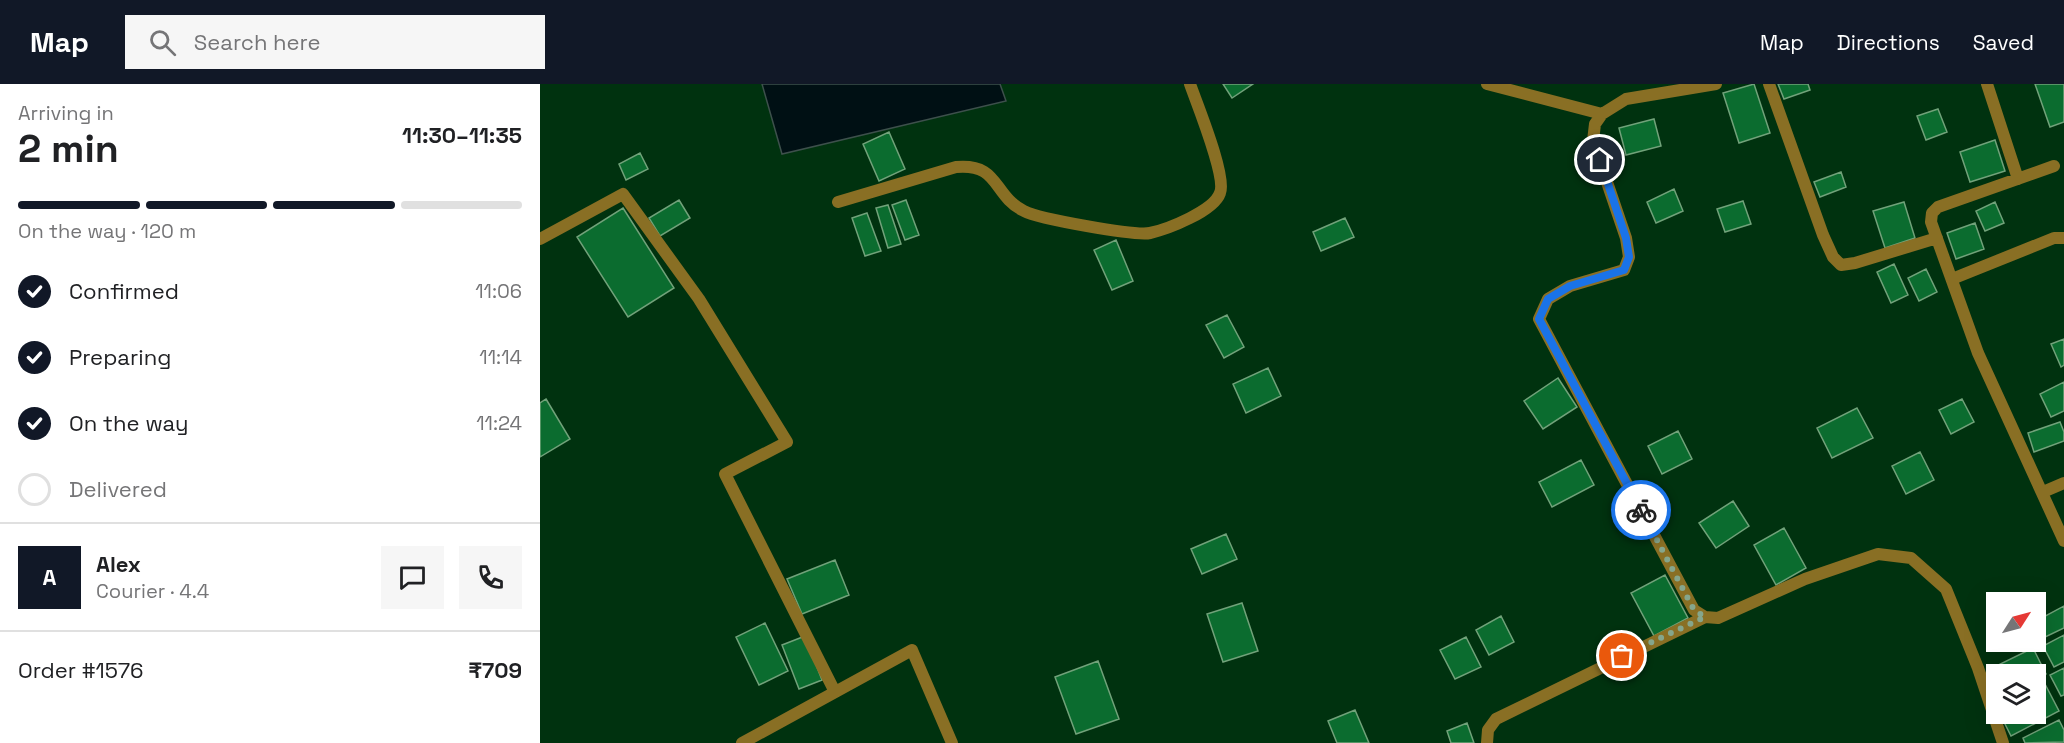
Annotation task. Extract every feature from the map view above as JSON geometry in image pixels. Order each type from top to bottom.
[{"type":"street","points":[[838,202],[956,167],[972,166],[989,174],[1008,200],[1024,211],[1041,217],[1124,232],[1150,233],[1211,206],[1221,193],[1220,172],[1191,84]]},
{"type":"street","points":[[1487,84],[1602,114]]},
{"type":"street","points":[[1716,84],[1626,99],[1602,114],[1595,124],[1593,141],[1626,238],[1629,257],[1624,270],[1570,286],[1548,299],[1539,319],[1694,610],[1705,617],[1718,618],[1805,579],[1878,554],[1911,558],[1946,589],[1978,668],[2003,743]]},
{"type":"street","points":[[1769,84],[1823,235],[1833,257],[1841,265],[1855,263],[1937,238]]},
{"type":"street","points":[[1987,84],[2018,178]]},
{"type":"street","points":[[2054,166],[1938,207],[1932,213],[1931,222],[1978,353],[2064,541]]},
{"type":"street","points":[[540,239],[623,194],[699,299],[787,442],[724,474],[835,692]]},
{"type":"street","points":[[1952,279],[2054,238],[2064,238]]},
{"type":"street","points":[[2043,492],[2064,483]]},
{"type":"street","points":[[1487,743],[1488,729],[1496,719],[1705,617]]},
{"type":"street","points":[[742,743],[912,650],[952,743]]},
{"type":"shaded area","points":[[762,84],[1000,84],[1006,101],[782,154]]},
{"type":"building","points":[[1223,84],[1253,84],[1232,98]]},
{"type":"building","points":[[1754,84],[1770,133],[1739,143],[1723,93]]},
{"type":"building","points":[[1778,84],[1808,84],[1810,90],[1784,99]]},
{"type":"building","points":[[2035,84],[2064,84],[2064,122],[2050,127]]},
{"type":"building","points":[[1938,109],[1947,132],[1926,140],[1917,116]]},
{"type":"building","points":[[1654,119],[1661,146],[1626,155],[1619,128]]},
{"type":"building","points":[[889,132],[905,169],[879,181],[863,144]]},
{"type":"building","points":[[1995,140],[2005,171],[1970,182],[1960,152]]},
{"type":"building","points":[[640,153],[648,169],[626,180],[619,164]]},
{"type":"building","points":[[1841,172],[1846,187],[1820,197],[1814,182]]},
{"type":"building","points":[[1674,189],[1683,211],[1656,223],[1647,202]]},
{"type":"building","points":[[679,200],[690,218],[660,236],[649,218]]},
{"type":"building","points":[[906,200],[919,235],[905,240],[892,205]]},
{"type":"building","points":[[1743,201],[1751,224],[1725,232],[1717,209]]},
{"type":"building","points":[[1904,202],[1915,238],[1885,248],[1873,211]]},
{"type":"building","points":[[1995,202],[2004,223],[1985,231],[1976,211]]},
{"type":"building","points":[[888,205],[901,244],[888,248],[876,208]]},
{"type":"building","points":[[623,208],[674,288],[628,317],[577,237]]},
{"type":"building","points":[[867,213],[881,251],[865,256],[852,218]]},
{"type":"building","points":[[1345,218],[1354,237],[1321,251],[1313,232]]},
{"type":"building","points":[[1975,223],[1984,249],[1956,259],[1947,233]]},
{"type":"building","points":[[1116,240],[1133,281],[1112,290],[1094,250]]},
{"type":"building","points":[[1894,264],[1908,295],[1891,303],[1877,272]]},
{"type":"building","points":[[1926,269],[1937,292],[1919,301],[1908,278]]},
{"type":"building","points":[[1227,315],[1244,347],[1224,358],[1206,325]]},
{"type":"building","points":[[2064,339],[2064,365],[2061,367],[2051,344]]},
{"type":"building","points":[[1268,368],[1281,396],[1246,413],[1233,384]]},
{"type":"building","points":[[1558,378],[1577,407],[1543,429],[1524,401]]},
{"type":"building","points":[[2064,382],[2064,411],[2051,417],[2040,394]]},
{"type":"building","points":[[546,399],[570,439],[540,457],[540,403]]},
{"type":"building","points":[[1962,399],[1974,422],[1951,434],[1939,410]]},
{"type":"building","points":[[1857,408],[1873,438],[1832,458],[1817,428]]},
{"type":"building","points":[[2060,422],[2064,432],[2064,441],[2034,452],[2028,433]]},
{"type":"building","points":[[1678,431],[1692,459],[1662,474],[1648,446]]},
{"type":"building","points":[[1920,452],[1934,480],[1906,494],[1892,466]]},
{"type":"building","points":[[1581,460],[1594,485],[1552,507],[1539,482]]},
{"type":"building","points":[[1733,501],[1749,526],[1716,548],[1699,523]]},
{"type":"building","points":[[1784,528],[1806,568],[1776,585],[1754,545]]},
{"type":"building","points":[[1226,534],[1237,559],[1202,574],[1191,549]]},
{"type":"building","points":[[835,560],[849,595],[802,614],[787,579]]},
{"type":"building","points":[[1665,575],[1688,618],[1654,636],[1631,593]]},
{"type":"building","points":[[1242,603],[1258,651],[1223,662],[1207,614]]},
{"type":"building","points":[[2064,606],[2064,628],[2046,637],[2046,616]]},
{"type":"building","points":[[1501,616],[1514,642],[1489,655],[1476,630]]},
{"type":"building","points":[[765,623],[788,671],[759,685],[736,637]]},
{"type":"building","points":[[2064,635],[2064,662],[2054,667],[2046,652],[2046,644]]},
{"type":"building","points":[[805,636],[822,680],[799,689],[782,645]]},
{"type":"building","points":[[1466,637],[1481,667],[1455,679],[1440,650]]},
{"type":"building","points":[[2025,652],[2035,652],[2041,664],[2000,664]]},
{"type":"building","points":[[1098,661],[1119,719],[1076,734],[1055,677]]},
{"type":"building","points":[[2064,668],[2064,695],[2061,696],[2050,675]]},
{"type":"building","points":[[2046,686],[2059,711],[2046,718]]},
{"type":"building","points":[[1355,710],[1369,743],[1337,743],[1328,721]]},
{"type":"building","points":[[2059,720],[2064,730],[2064,742],[2025,743],[2023,738]]},
{"type":"building","points":[[1467,723],[1474,743],[1451,743],[1447,731]]},
{"type":"building","points":[[2005,724],[2034,724],[2011,736]]},
{"type":"way so far","points":[[1622,656],[1705,617],[1694,610],[1641,510]]},
{"type":"route","points":[[1600,160],[1626,238],[1629,257],[1624,270],[1570,286],[1548,299],[1539,319],[1641,510]]}]
